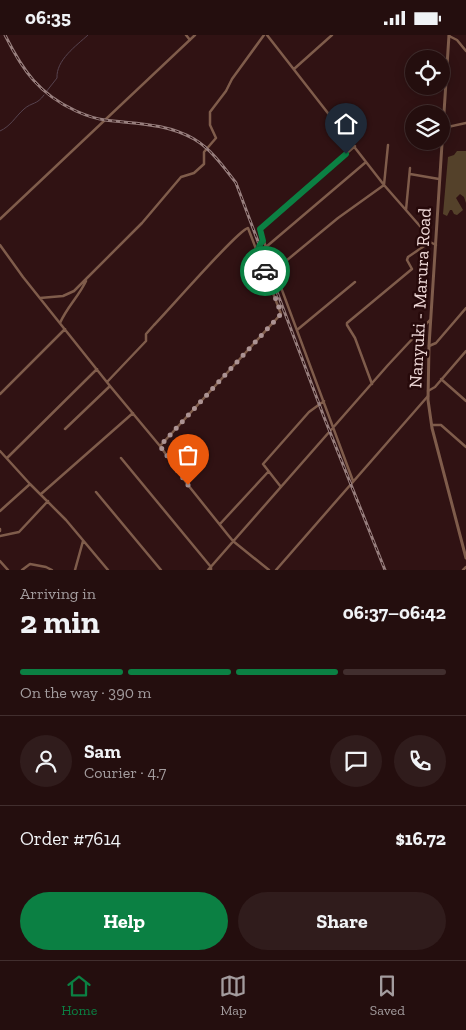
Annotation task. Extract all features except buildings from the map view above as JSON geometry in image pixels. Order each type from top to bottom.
[{"type":"street","points":[[186,35],[190,40]]},
{"type":"street","points":[[0,219],[195,35]]},
{"type":"street","points":[[40,298],[69,295],[142,223],[181,177],[194,173],[204,164],[204,153],[216,138],[210,125],[210,111],[265,35],[355,146],[384,185],[426,233],[430,242],[436,245]]},
{"type":"street","points":[[294,70],[332,35]]},
{"type":"street","points":[[449,36],[457,40],[466,51]]},
{"type":"street","name":"Nanyuki - Marura Road","points":[[445,105],[449,36]]},
{"type":"street","points":[[450,127],[466,123]]},
{"type":"street","points":[[275,270],[338,217],[384,185],[388,145]]},
{"type":"street","points":[[353,481],[260,231],[261,228],[355,146]]},
{"type":"street","name":"Nanyuki - Marura Road","points":[[443,150],[429,345],[428,394],[432,425],[466,558]]},
{"type":"street","points":[[266,247],[366,162]]},
{"type":"street","points":[[406,211],[410,168]]},
{"type":"street","points":[[410,174],[441,179]]},
{"type":"street","points":[[107,382],[146,341],[146,334],[154,325],[246,228],[249,229],[280,310],[280,315],[160,446]]},
{"type":"street","points":[[257,252],[263,241]]},
{"type":"street","points":[[372,384],[359,347],[347,323],[412,269],[407,260],[408,257],[430,242]]},
{"type":"street","points":[[0,245],[233,541],[269,570]]},
{"type":"street","points":[[60,323],[88,277]]},
{"type":"street","points":[[297,331],[355,283]]},
{"type":"street","points":[[429,345],[436,343],[466,308]]},
{"type":"street","points":[[121,458],[210,569],[431,319]]},
{"type":"street","points":[[0,394],[65,329]]},
{"type":"street","points":[[276,570],[465,353]]},
{"type":"street","points":[[7,459],[96,369]]},
{"type":"street","points":[[441,379],[466,401]]},
{"type":"street","points":[[65,429],[110,386]]},
{"type":"street","points":[[281,487],[263,465],[264,462],[309,411],[324,401]]},
{"type":"street","points":[[40,495],[133,413]]},
{"type":"street","points":[[432,425],[440,425],[466,447]]},
{"type":"street","points":[[0,451],[40,495],[48,501],[108,570]]},
{"type":"street","points":[[220,525],[268,472]]},
{"type":"street","points":[[0,511],[30,484]]},
{"type":"street","points":[[96,493],[161,570]]},
{"type":"street","points":[[0,536],[19,532],[48,501]]},
{"type":"street","points":[[75,570],[83,541]]},
{"type":"street","points":[[0,561],[8,570]]},
{"type":"street","points":[[22,570],[30,564],[52,570]]},
{"type":"street","points":[[463,570],[466,567]]},
{"type":"shaded area","points":[[457,151],[466,151],[466,203],[464,197],[460,194],[456,198],[463,210],[457,215],[450,210],[447,216],[443,214],[448,157],[454,155]]},
{"type":"waterway","points":[[46,92],[57,78],[63,59],[88,35]]},
{"type":"waterway","points":[[0,131],[10,124],[24,109],[44,95]]},
{"type":"railway","points":[[5,35],[18,60],[33,80],[52,97],[90,117],[161,127],[194,139],[217,159],[236,183],[324,417],[385,570]]},
{"type":"way so far","points":[[188,485],[160,446],[281,314],[265,271]]},
{"type":"route","points":[[265,271],[257,252],[263,241],[260,229],[346,154]]}]
